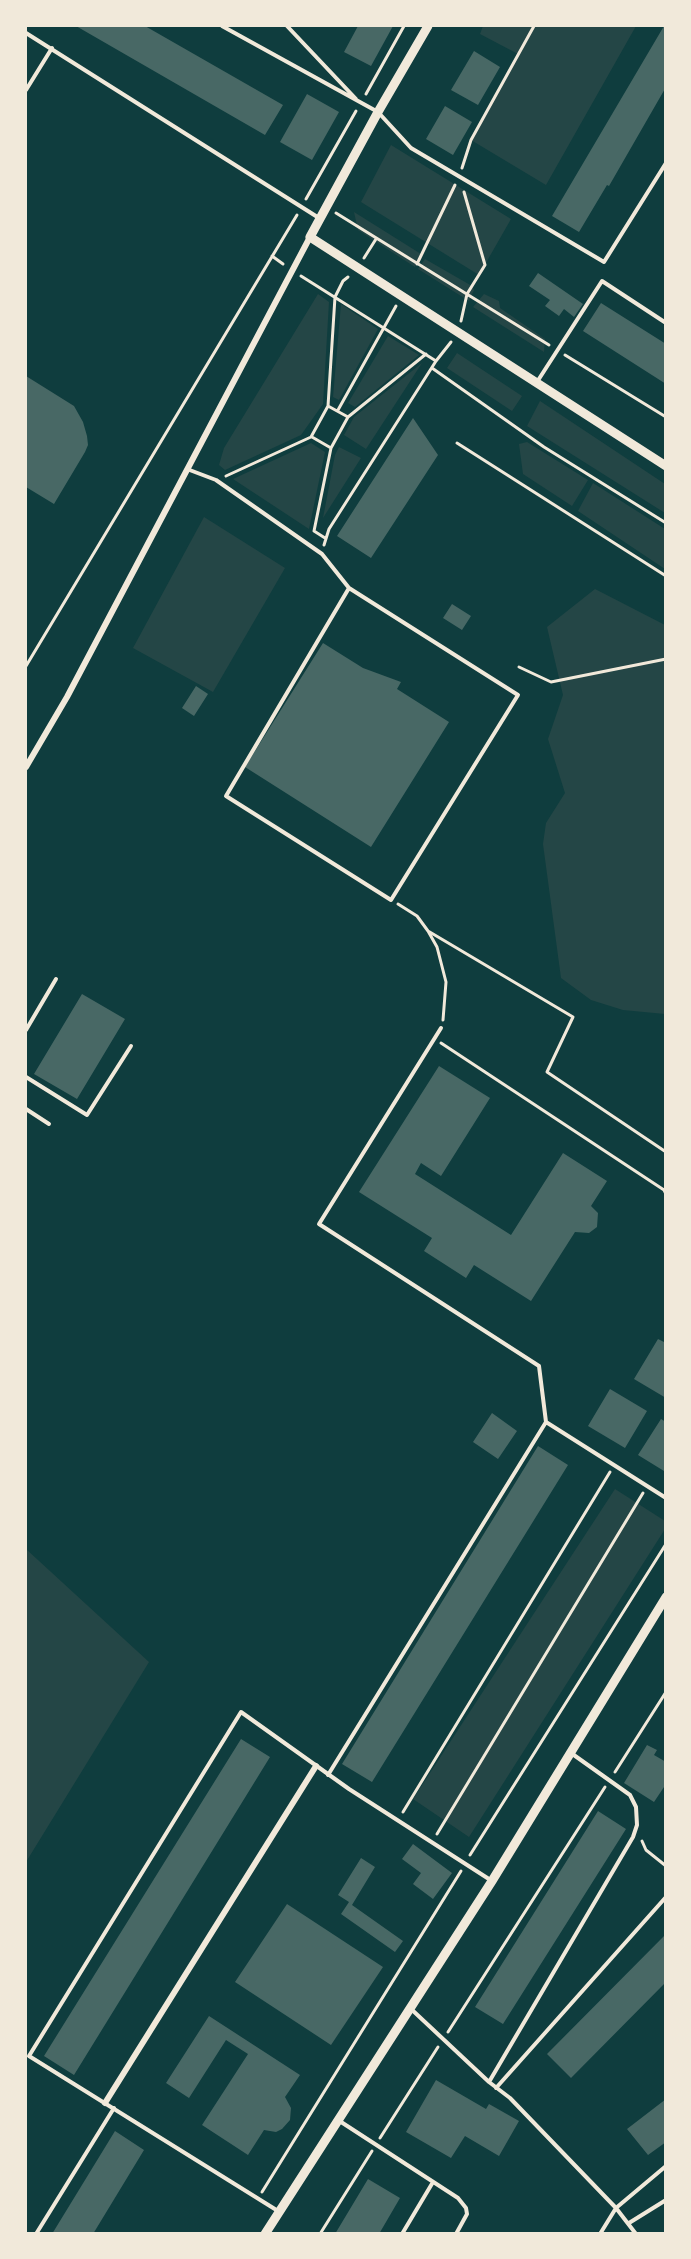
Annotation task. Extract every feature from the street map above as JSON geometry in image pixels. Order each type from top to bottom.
[{"type":"street","points":[[26,767],[67,697],[310,237],[428,26]]},
{"type":"street","points":[[310,237],[666,466]]},
{"type":"street","points":[[265,2234],[492,1881],[666,1597]]},
{"type":"street","points":[[105,2103],[316,1766]]},
{"type":"lane","points":[[222,26],[378,112],[411,148],[604,262],[666,163]]},
{"type":"lane","points":[[287,26],[361,103]]},
{"type":"lane","points":[[26,33],[320,219]]},
{"type":"lane","points":[[26,90],[52,48]]},
{"type":"lane","points":[[537,382],[602,281],[666,323]]},
{"type":"lane","points":[[186,469],[216,480],[322,554],[349,588],[518,695],[391,900],[226,796],[349,588]]},
{"type":"lane","points":[[26,1030],[56,979]]},
{"type":"lane","points":[[328,1774],[546,1422],[539,1366],[319,1224],[441,1028]]},
{"type":"lane","points":[[26,1077],[87,1115],[131,1046]]},
{"type":"lane","points":[[26,1109],[49,1124]]},
{"type":"lane","points":[[546,1422],[666,1498]]},
{"type":"lane","points":[[278,2211],[29,2056],[241,1712],[316,1766],[492,1881]]},
{"type":"lane","points":[[489,2082],[633,1837],[637,1825],[636,1807],[630,1795],[570,1753]]},
{"type":"lane","points":[[496,2088],[666,1897]]},
{"type":"lane","points":[[410,2008],[489,2082],[510,2098],[616,2208],[636,2234]]},
{"type":"lane","points":[[36,2234],[114,2108]]},
{"type":"lane","points":[[338,2120],[458,2198],[466,2208],[467,2214],[456,2234]]},
{"type":"lane","points":[[600,2234],[616,2208],[666,2166]]},
{"type":"lane","points":[[402,2234],[433,2182]]},
{"type":"lane","points":[[629,2223],[666,2200]]},
{"type":"path","points":[[26,666],[302,207],[404,26]]},
{"type":"path","points":[[417,264],[460,176],[471,141],[534,26]]},
{"type":"path","points":[[322,554],[329,529],[436,361],[459,332],[467,294],[485,265],[460,176]]},
{"type":"path","points":[[327,207],[666,417]]},
{"type":"path","points":[[272,256],[293,272],[436,361]]},
{"type":"path","points":[[216,480],[311,437],[328,406],[335,297],[343,281]]},
{"type":"path","points":[[337,411],[402,297]]},
{"type":"path","points":[[326,538],[314,531],[331,448],[348,417],[426,354]]},
{"type":"path","points":[[432,368],[544,447],[666,523]]},
{"type":"path","points":[[328,406],[348,417]]},
{"type":"path","points":[[311,437],[331,448]]},
{"type":"path","points":[[457,443],[666,576]]},
{"type":"path","points":[[519,667],[551,682],[666,659]]},
{"type":"path","points":[[391,900],[417,916],[428,931],[443,964],[446,982],[441,1028]]},
{"type":"path","points":[[428,931],[573,1017],[548,1072],[666,1152]]},
{"type":"path","points":[[434,1039],[664,1190],[666,1194]]},
{"type":"path","points":[[398,1820],[614,1465]]},
{"type":"path","points":[[433,1842],[647,1487]]},
{"type":"path","points":[[613,1775],[666,1692]]},
{"type":"path","points":[[320,2234],[606,1785]]},
{"type":"path","points":[[637,1825],[645,1850],[666,1866]]},
{"type":"shaded area","points":[[483,26],[636,26],[546,185],[471,140],[518,54],[480,34]]},
{"type":"shaded area","points":[[391,145],[511,219],[479,275],[361,202]]},
{"type":"shaded area","points":[[354,212],[421,254],[415,267],[358,230]]},
{"type":"shaded area","points":[[425,259],[472,286],[474,290],[469,301],[418,269]]},
{"type":"shaded area","points":[[318,294],[329,302],[323,404],[301,435],[225,470],[219,465],[224,448]]},
{"type":"shaded area","points":[[484,294],[499,301],[500,308],[545,339],[544,352],[473,307]]},
{"type":"shaded area","points":[[341,304],[378,329],[339,400],[333,397]]},
{"type":"shaded area","points":[[388,336],[419,355],[355,407],[348,403]]},
{"type":"shaded area","points":[[457,353],[522,396],[512,411],[447,368]]},
{"type":"shaded area","points":[[422,363],[366,449],[344,435],[354,417]]},
{"type":"shaded area","points":[[540,401],[665,484],[665,513],[527,426]]},
{"type":"shaded area","points":[[527,442],[588,480],[572,506],[523,474],[519,444]]},
{"type":"shaded area","points":[[311,443],[325,452],[309,529],[233,479]]},
{"type":"shaded area","points":[[339,447],[361,458],[323,518],[335,455]]},
{"type":"shaded area","points":[[593,483],[665,529],[665,569],[578,511]]},
{"type":"shaded area","points":[[204,517],[285,568],[213,692],[133,648]]},
{"type":"shaded area","points":[[595,589],[665,625],[665,1014],[623,1010],[591,1000],[561,978],[543,844],[546,823],[565,793],[548,739],[563,695],[547,627]]},
{"type":"shaded area","points":[[615,1489],[665,1521],[665,1529],[469,1837],[413,1799]]},
{"type":"shaded area","points":[[26,1549],[149,1662],[26,1862]]},
{"type":"building","points":[[76,26],[145,26],[283,105],[265,135]]},
{"type":"building","points":[[358,26],[393,26],[371,66],[344,52]]},
{"type":"building","points":[[666,26],[666,87],[609,186],[607,185],[579,232],[552,216]]},
{"type":"building","points":[[474,51],[500,67],[478,105],[451,90]]},
{"type":"building","points":[[307,94],[339,112],[312,160],[280,142]]},
{"type":"building","points":[[445,106],[472,122],[453,155],[426,139]]},
{"type":"building","points":[[538,273],[583,304],[574,317],[564,309],[559,316],[545,306],[550,300],[529,286]]},
{"type":"building","points":[[601,303],[666,344],[666,384],[583,331]]},
{"type":"building","points":[[26,376],[74,406],[83,422],[87,436],[88,445],[85,452],[54,504],[26,487]]},
{"type":"building","points":[[413,418],[438,455],[371,558],[337,536]]},
{"type":"building","points":[[452,604],[471,616],[462,630],[443,618]]},
{"type":"building","points":[[323,643],[363,668],[401,682],[397,689],[449,722],[371,847],[245,767]]},
{"type":"building","points":[[196,686],[208,694],[194,716],[182,708]]},
{"type":"building","points":[[82,994],[125,1019],[77,1099],[34,1074]]},
{"type":"building","points":[[439,1066],[490,1098],[441,1176],[421,1163],[415,1174],[511,1235],[563,1153],[607,1181],[591,1206],[598,1213],[597,1227],[589,1233],[575,1232],[531,1301],[474,1265],[466,1278],[424,1251],[432,1238],[359,1192]]},
{"type":"building","points":[[658,1339],[666,1343],[666,1398],[634,1379]]},
{"type":"building","points":[[610,1389],[647,1411],[625,1448],[588,1426]]},
{"type":"building","points":[[492,1413],[517,1431],[498,1459],[473,1442]]},
{"type":"building","points":[[661,1419],[666,1422],[664,1471],[638,1455]]},
{"type":"building","points":[[538,1446],[568,1465],[372,1782],[342,1764]]},
{"type":"building","points":[[241,1739],[270,1757],[74,2075],[44,2056]]},
{"type":"building","points":[[647,1745],[657,1750],[654,1755],[666,1762],[666,1784],[654,1802],[624,1783]]},
{"type":"building","points":[[598,1811],[626,1829],[503,2024],[475,2007]]},
{"type":"building","points":[[413,1844],[452,1873],[433,1899],[413,1884],[421,1873],[402,1859]]},
{"type":"building","points":[[361,1858],[375,1867],[352,1905],[403,1941],[395,1952],[341,1914],[349,1902],[338,1895]]},
{"type":"building","points":[[287,1904],[383,1967],[331,2045],[235,1982]]},
{"type":"building","points":[[666,1934],[666,1982],[571,2078],[547,2054]]},
{"type":"building","points":[[209,2016],[300,2075],[285,2097],[291,2108],[290,2120],[276,2132],[264,2130],[248,2155],[202,2125],[248,2054],[226,2040],[189,2098],[166,2083]]},
{"type":"building","points":[[436,2080],[486,2109],[489,2104],[519,2121],[499,2156],[465,2136],[451,2158],[406,2132]]},
{"type":"building","points":[[666,2099],[666,2142],[648,2155],[627,2129]]},
{"type":"building","points":[[115,2131],[144,2150],[93,2234],[52,2234]]},
{"type":"building","points":[[368,2179],[400,2198],[379,2234],[335,2234]]}]
